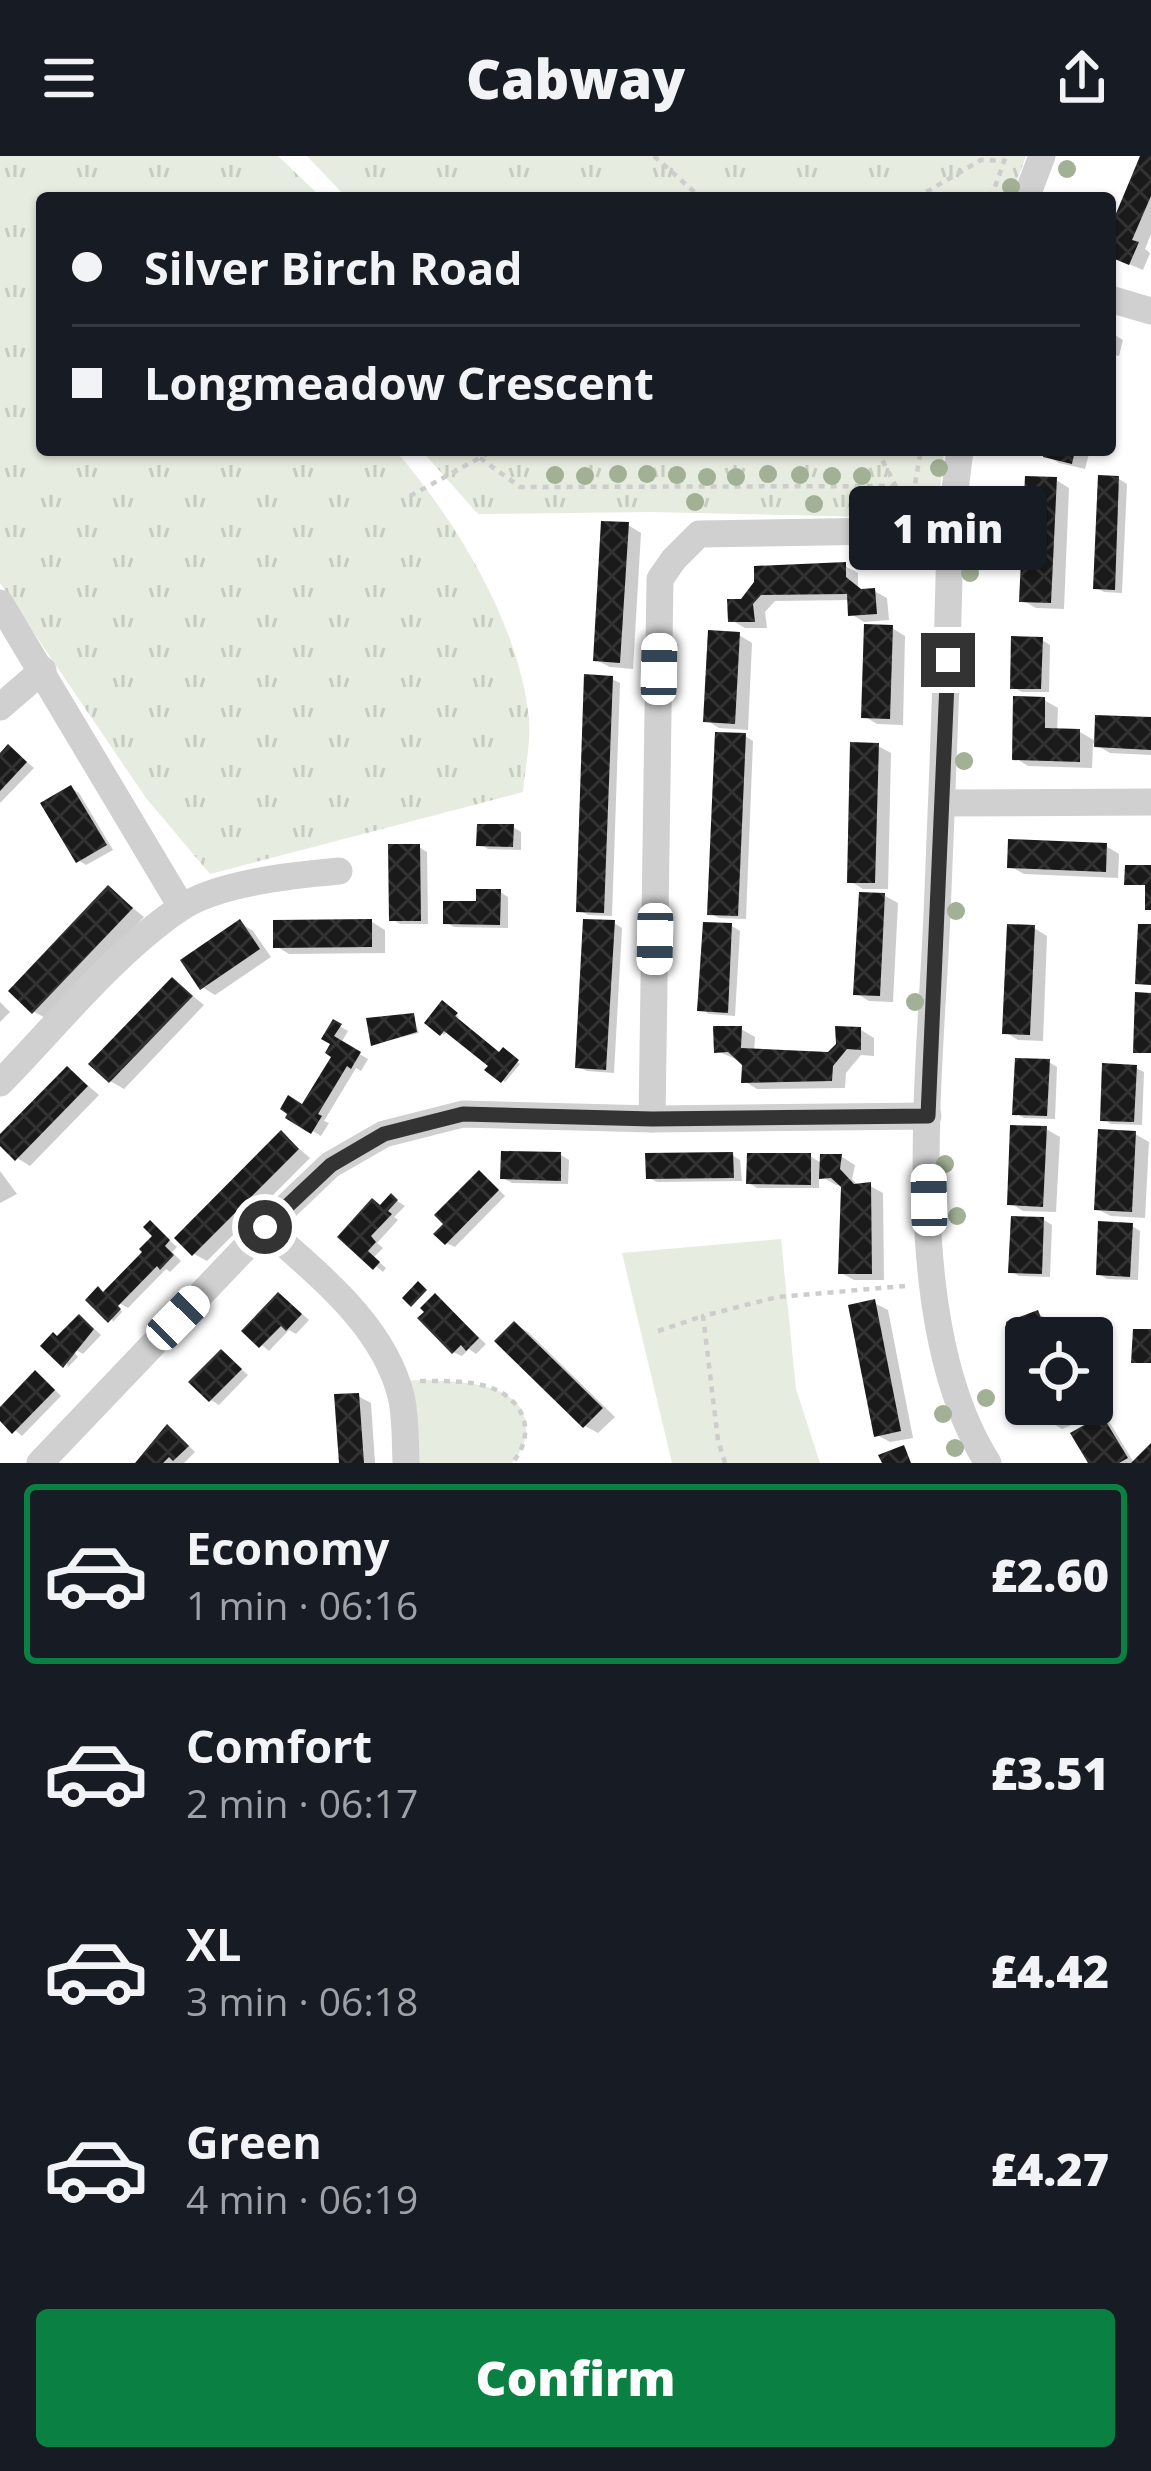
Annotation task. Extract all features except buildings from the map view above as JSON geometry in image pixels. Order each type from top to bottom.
[{"type":"street","points":[[1028,192],[1042,156]]},
{"type":"street","points":[[1116,301],[1151,311]]},
{"type":"street","points":[[959,456],[950,530],[928,1116],[931,1283],[940,1341],[955,1391],[971,1436],[988,1463]]},
{"type":"street","points":[[652,1119],[661,580],[699,534],[950,530]]},
{"type":"street","points":[[0,603],[181,906]]},
{"type":"street","points":[[0,706],[43,670]]},
{"type":"street","points":[[942,803],[1151,802]]},
{"type":"street","points":[[0,1083],[119,960],[181,906],[265,878],[339,871]]},
{"type":"street","points":[[40,1463],[265,1227],[331,1165],[384,1134],[463,1114],[652,1119],[928,1116]]},
{"type":"street","points":[[265,1227],[349,1304],[397,1380],[406,1463]]},
{"type":"path","points":[[654,156],[694,192]]},
{"type":"path","points":[[926,192],[981,160],[1005,158],[993,192]]},
{"type":"path","points":[[410,496],[484,456]]},
{"type":"path","points":[[880,456],[910,513],[919,456]]},
{"type":"path","points":[[480,458],[520,487],[896,486]]},
{"type":"path","points":[[658,1331],[777,1298],[931,1283]]},
{"type":"path","points":[[703,1316],[724,1463]]},
{"type":"path","points":[[397,1380],[490,1387],[513,1401],[524,1413],[527,1435],[512,1463]]},
{"type":"green space","points":[[0,156],[278,156],[316,192],[36,192],[36,456],[400,456],[461,541],[513,647],[529,719],[523,792],[210,874],[146,798],[0,583]]},
{"type":"green space","points":[[307,156],[1026,156],[1013,192],[341,192]]},
{"type":"green space","points":[[426,456],[943,456],[940,490],[911,518],[478,514]]},
{"type":"green space","points":[[781,1239],[796,1389],[820,1463],[672,1463],[622,1253]]},
{"type":"green space","points":[[396,1380],[470,1383],[506,1394],[525,1419],[526,1437],[519,1453],[512,1463],[406,1463]]},
{"type":"route","points":[[265,1227],[331,1165],[384,1134],[463,1114],[652,1119],[928,1116],[948,660]]}]
